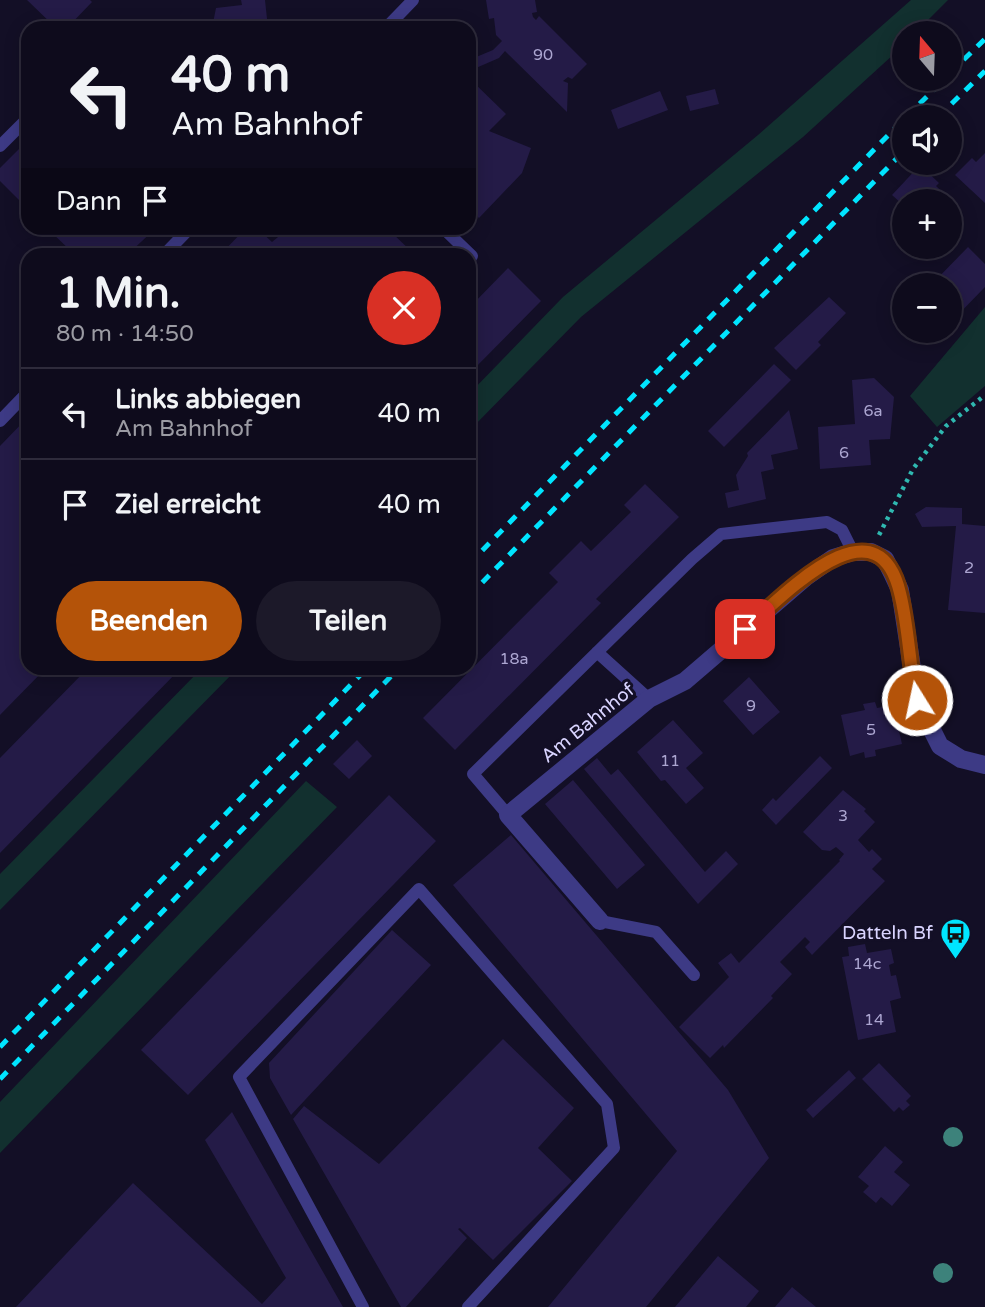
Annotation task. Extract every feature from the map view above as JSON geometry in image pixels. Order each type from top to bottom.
[{"type":"street","name":"Am Bahnhof","points":[[508,815],[649,699],[685,681],[806,577],[833,558],[862,552]]},
{"type":"street","points":[[862,552],[885,559],[900,590],[917,700],[940,746],[961,760],[985,765]]},
{"type":"street","points":[[508,815],[600,921]]},
{"type":"lane","points":[[393,21],[413,0]]},
{"type":"lane","points":[[0,146],[21,125]]},
{"type":"lane","points":[[171,248],[183,235]]},
{"type":"lane","points":[[450,235],[464,248]]},
{"type":"lane","points":[[0,421],[21,399]]},
{"type":"lane","points":[[508,815],[473,774],[692,559],[721,534],[827,522],[842,530],[862,552]]},
{"type":"lane","points":[[597,652],[649,699]]},
{"type":"lane","points":[[363,1307],[239,1077],[419,889],[607,1104],[614,1149],[468,1307]]},
{"type":"lane","points":[[600,921],[656,932],[694,975]]},
{"type":"path","points":[[862,552],[913,469],[946,426],[985,395]]},
{"type":"green space","points":[[911,0],[948,0],[927,21],[892,21],[892,56],[803,137],[581,317],[476,424],[476,387],[563,297],[758,135]]},
{"type":"green space","points":[[985,307],[985,386],[937,427],[910,396],[955,343],[962,343],[962,334]]},
{"type":"green space","points":[[195,675],[231,675],[0,910],[0,874]]},
{"type":"green space","points":[[306,781],[337,807],[0,1153],[0,1102]]},
{"type":"building","points":[[27,0],[92,2],[74,21],[49,21]]},
{"type":"building","points":[[241,0],[265,0],[267,21],[213,21],[216,8],[242,5]]},
{"type":"building","points":[[486,0],[535,0],[537,12],[532,13],[533,17],[536,20],[539,16],[587,64],[572,79],[568,77],[563,81],[568,83],[567,112],[505,51],[499,58],[476,68],[476,57],[493,50],[502,41],[496,35],[494,18],[489,19]]},
{"type":"building","points":[[476,85],[506,114],[489,131],[531,148],[522,173],[479,218],[476,215]]},
{"type":"building","points":[[715,89],[719,104],[690,111],[686,96]]},
{"type":"building","points":[[660,91],[668,110],[618,129],[611,110]]},
{"type":"building","points":[[21,147],[21,202],[0,181],[0,168]]},
{"type":"building","points":[[985,153],[985,203],[955,175],[962,175],[962,168],[972,158],[976,162]]},
{"type":"building","points":[[911,175],[931,175],[939,183],[936,186],[939,189],[898,189]]},
{"type":"building","points":[[54,235],[148,235],[135,248],[68,248]]},
{"type":"building","points":[[239,235],[264,235],[272,242],[280,235],[394,235],[408,248],[227,248]]},
{"type":"building","points":[[968,247],[985,264],[985,287],[962,311],[962,273],[943,273],[956,259],[962,259],[962,253]]},
{"type":"building","points":[[508,268],[541,301],[476,367],[476,301]]},
{"type":"building","points":[[829,297],[846,313],[818,342],[821,345],[796,370],[774,348]]},
{"type":"building","points":[[774,364],[791,380],[724,447],[708,431]]},
{"type":"building","points":[[874,378],[894,397],[890,439],[869,440],[871,465],[820,469],[818,427],[855,424],[852,380]]},
{"type":"building","points":[[789,410],[798,449],[771,455],[774,469],[761,472],[766,499],[728,508],[725,493],[739,490],[736,475],[748,456],[747,453]]},
{"type":"building","points":[[21,424],[21,675],[39,675],[0,715],[0,446]]},
{"type":"building","points":[[645,484],[679,517],[596,599],[601,603],[455,750],[423,718],[466,675],[476,675],[476,665],[558,582],[549,573],[581,541],[591,551],[631,512],[624,505]]},
{"type":"building","points":[[926,507],[962,508],[962,524],[985,526],[985,613],[948,610],[956,526],[922,527],[915,514]]},
{"type":"building","points":[[81,675],[174,675],[0,853],[0,758]]},
{"type":"building","points":[[749,677],[780,712],[753,735],[723,701]]},
{"type":"building","points":[[875,702],[877,708],[893,705],[902,744],[875,750],[876,756],[865,758],[864,752],[850,756],[841,715],[865,710],[863,704]]},
{"type":"building","points":[[673,720],[703,753],[686,768],[704,788],[686,804],[665,780],[661,781],[637,752]]},
{"type":"building","points":[[357,740],[372,756],[349,779],[333,764]]},
{"type":"building","points":[[820,756],[832,768],[776,825],[762,810],[773,798],[776,801]]},
{"type":"building","points":[[597,758],[611,775],[618,769],[705,872],[726,851],[738,864],[698,904],[584,769]]},
{"type":"building","points":[[573,780],[645,865],[617,889],[545,804]]},
{"type":"building","points":[[843,790],[866,809],[864,811],[875,822],[858,840],[869,852],[872,849],[882,859],[872,869],[885,881],[812,955],[805,947],[810,942],[805,937],[780,962],[792,974],[771,996],[773,998],[724,1048],[723,1045],[710,1058],[679,1027],[729,977],[718,963],[731,953],[739,963],[840,861],[844,854],[836,847],[830,851],[822,850],[803,832]]},
{"type":"building","points":[[389,795],[436,841],[188,1095],[141,1050]]},
{"type":"building","points":[[511,835],[728,1090],[769,1158],[646,1307],[548,1307],[677,1151],[453,885]]},
{"type":"building","points":[[392,930],[431,965],[291,1115],[270,1078],[269,1063]]},
{"type":"building","points":[[865,944],[867,953],[891,949],[894,963],[889,965],[891,976],[896,975],[901,998],[890,1001],[896,1032],[858,1040],[842,957],[849,956],[848,947]]},
{"type":"building","points":[[503,1039],[574,1108],[538,1148],[572,1181],[493,1260],[458,1229],[467,1238],[406,1307],[401,1307],[293,1119],[304,1106],[379,1164]]},
{"type":"building","points":[[879,1063],[911,1096],[906,1101],[910,1105],[903,1111],[899,1107],[894,1112],[862,1079]]},
{"type":"building","points":[[849,1070],[856,1078],[813,1118],[806,1110]]},
{"type":"building","points":[[232,1112],[343,1307],[16,1307],[133,1183],[262,1304],[286,1278],[205,1140]]},
{"type":"building","points":[[885,1146],[903,1162],[894,1172],[910,1185],[892,1206],[881,1197],[876,1203],[863,1192],[869,1186],[858,1177]]},
{"type":"building","points":[[718,1256],[759,1291],[746,1307],[675,1307]]},
{"type":"building","points":[[792,1287],[816,1307],[775,1307]]},
{"type":"railway","points":[[962,61],[985,39]]},
{"type":"railway","points":[[950,105],[985,71]]},
{"type":"railway","points":[[918,105],[933,91]]},
{"type":"railway","points":[[476,557],[892,131]]},
{"type":"railway","points":[[476,589],[892,163]]},
{"type":"railway","points":[[0,1047],[360,675]]},
{"type":"railway","points":[[0,1079],[392,675]]},
{"type":"place","name":"Datteln Bf","points":[[956,960]]},
{"type":"route","points":[[745,629],[806,577],[833,558],[853,552],[871,551],[885,559],[900,590],[917,700]]}]
